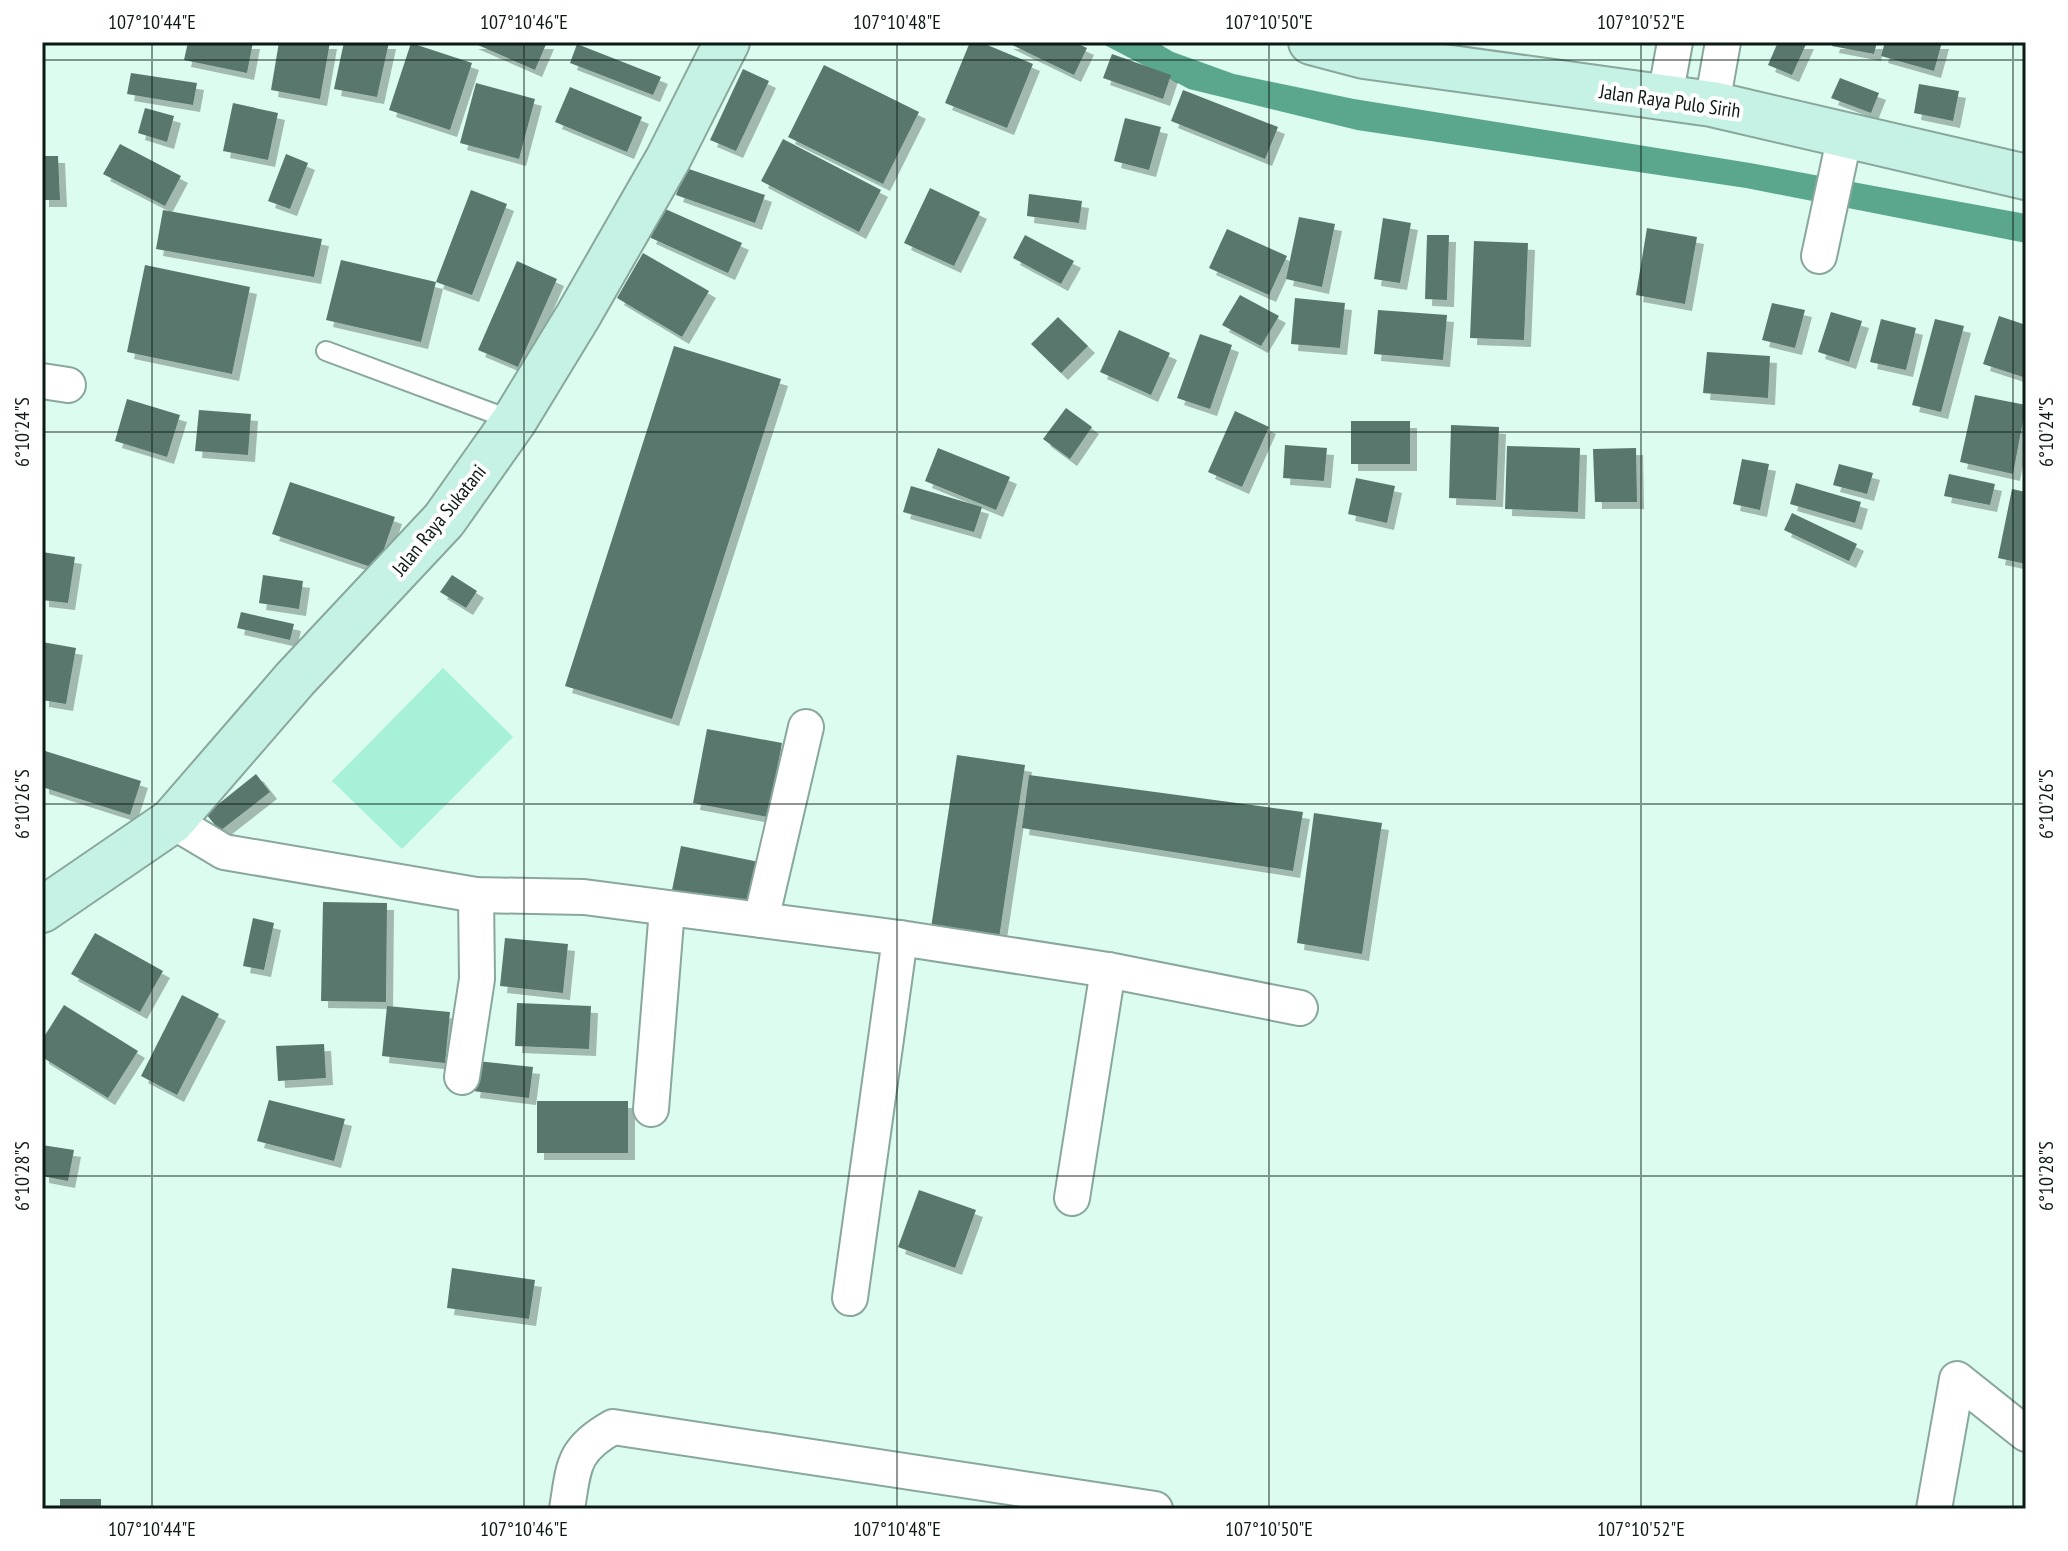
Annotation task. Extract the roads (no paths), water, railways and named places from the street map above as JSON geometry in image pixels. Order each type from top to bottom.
[{"type":"street","name":"Jalan Raya Sukatani","points":[[42,910],[172,821],[295,679],[444,520],[514,421],[668,159],[727,42]]},
{"type":"street","name":"Jalan Raya Pulo Sirih","points":[[1311,42],[1364,56],[1712,104],[1843,150],[2026,177]]},
{"type":"street","points":[[1665,97],[1675,42]]},
{"type":"street","points":[[1712,104],[1723,42]]},
{"type":"street","points":[[1819,256],[1843,150]]},
{"type":"street","points":[[761,920],[806,727]]},
{"type":"street","points":[[172,821],[224,852],[476,895],[584,897],[900,938],[1108,970],[1300,1008]]},
{"type":"street","points":[[462,1077],[477,979],[476,895]]},
{"type":"street","points":[[651,1109],[667,909]]},
{"type":"street","points":[[850,1298],[900,938]]},
{"type":"street","points":[[1072,1198],[1108,970]]},
{"type":"street","points":[[1934,1509],[1957,1379],[2026,1434]]},
{"type":"street","points":[[567,1509],[574,1461],[588,1441],[613,1427],[1155,1509]]},
{"type":"lane","points":[[326,351],[514,421]]}]
